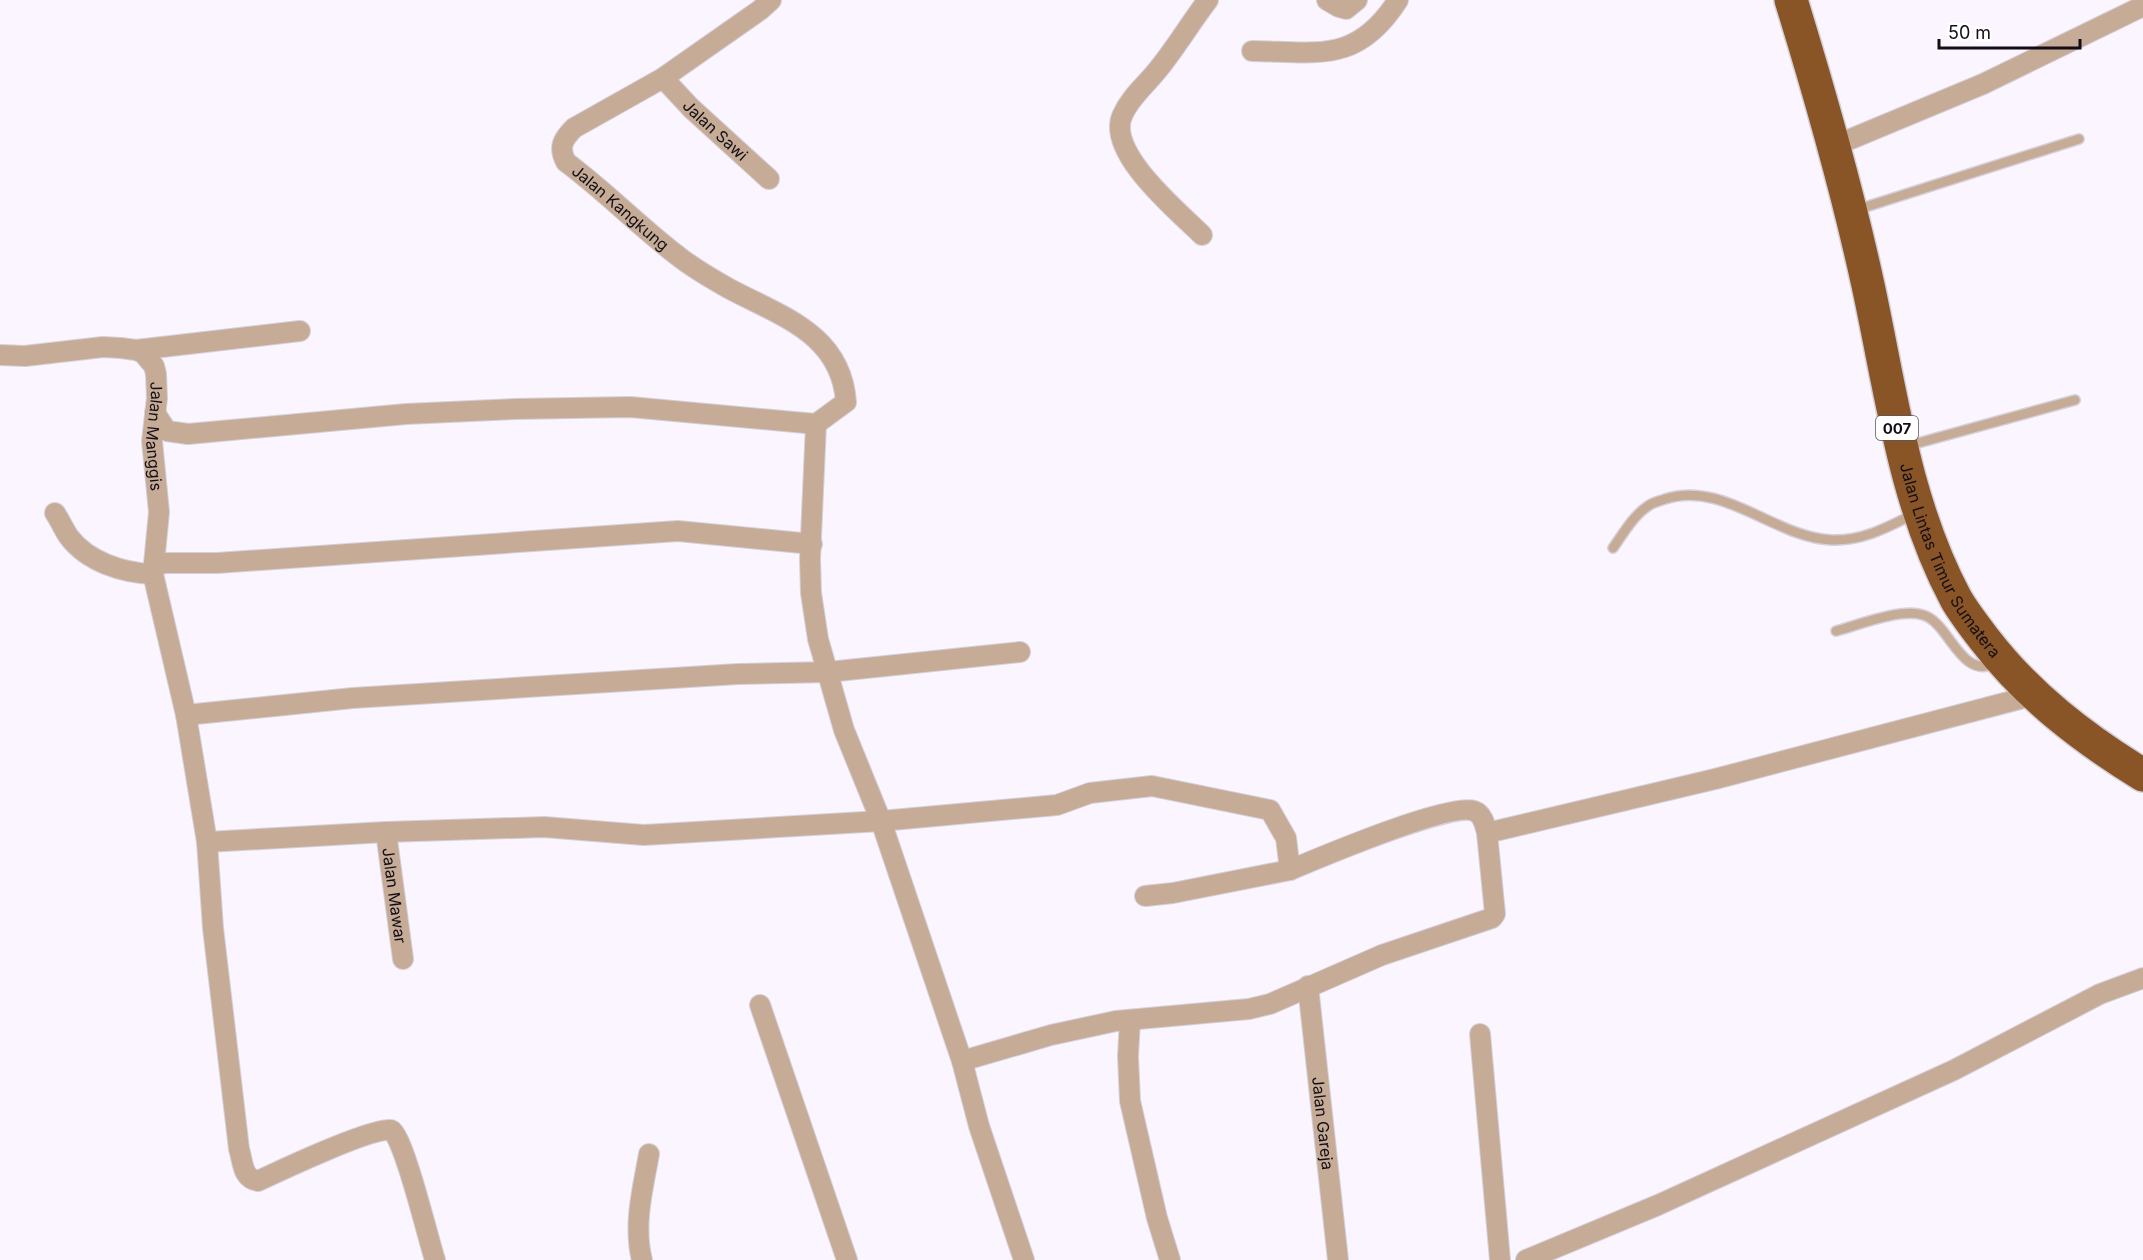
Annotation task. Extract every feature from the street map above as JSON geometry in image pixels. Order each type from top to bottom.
[{"type":"highway","name":"Jalan Lintas Timur Sumatera","points":[[1791,0],[1852,211],[1901,448],[1919,511],[1936,556],[1957,600],[1997,656],[2035,695],[2077,731],[2141,771]]},
{"type":"street","name":"Jalan Kangkung","points":[[771,0],[663,78],[574,128],[562,145],[563,156],[566,162],[680,258],[728,288],[779,312],[807,330],[820,342],[831,356],[839,372],[846,402],[816,424]]},
{"type":"street","points":[[1202,235],[1152,188],[1137,169],[1121,134],[1120,121],[1132,99],[1161,66],[1208,0]]},
{"type":"street","points":[[1328,0],[1346,9],[1357,0]]},
{"type":"street","points":[[1252,51],[1313,52],[1338,50],[1353,45],[1368,36],[1398,0]]},
{"type":"street","points":[[1834,146],[1983,84],[2143,6]]},
{"type":"street","name":"Jalan Sawi","points":[[663,78],[691,108],[769,179]]},
{"type":"street","points":[[0,355],[25,356],[103,347],[136,350],[300,331]]},
{"type":"street","name":"Jalan Manggis","points":[[136,350],[147,356],[154,366],[157,398],[152,441],[159,512],[153,571],[186,715],[207,842],[213,928],[239,1149],[246,1175],[258,1181],[374,1132],[392,1130],[399,1139],[405,1156],[435,1260]]},
{"type":"street","points":[[155,413],[167,431],[188,434],[406,414],[630,407],[816,424],[811,593],[818,639],[844,730],[881,821],[962,1062],[979,1126],[1024,1260]]},
{"type":"street","points":[[55,513],[70,538],[97,560],[136,574],[153,571],[164,563],[217,563],[678,531],[812,544]]},
{"type":"street","points":[[186,715],[352,698],[738,674],[828,672],[1020,652]]},
{"type":"street","points":[[1487,833],[1715,779],[2035,695]]},
{"type":"street","points":[[207,842],[386,832],[544,827],[644,835],[881,821],[1057,805],[1090,793],[1152,786],[1270,810],[1286,838],[1290,870]]},
{"type":"street","points":[[962,1062],[1051,1035],[1116,1021],[1249,1009],[1270,1004],[1382,955],[1492,918],[1495,914],[1487,833],[1482,817],[1476,811],[1468,809],[1447,812],[1360,842],[1290,870],[1173,893],[1145,896]]},
{"type":"street","name":"Jalan Mawar","points":[[386,832],[403,959]]},
{"type":"street","points":[[1527,1260],[1658,1205],[1954,1070],[2100,994],[2143,978]]},
{"type":"street","name":"Jalan Gareja","points":[[1308,986],[1338,1260]]},
{"type":"street","points":[[760,1005],[847,1260]]},
{"type":"street","points":[[1130,1020],[1128,1056],[1130,1101],[1157,1218],[1170,1260]]},
{"type":"street","points":[[1480,1034],[1500,1260]]},
{"type":"street","points":[[642,1260],[639,1250],[639,1215],[649,1154]]},
{"type":"lane","points":[[1852,211],[2079,140]]},
{"type":"lane","points":[[1901,448],[2076,400]]},
{"type":"lane","points":[[1613,548],[1638,514],[1650,504],[1692,494],[1726,503],[1805,536],[1830,540],[1850,540],[1874,534],[1919,511]]},
{"type":"lane","points":[[1836,631],[1900,614],[1921,614],[1933,620],[1963,657],[1971,662],[1980,666],[1994,665],[1997,656]]}]
